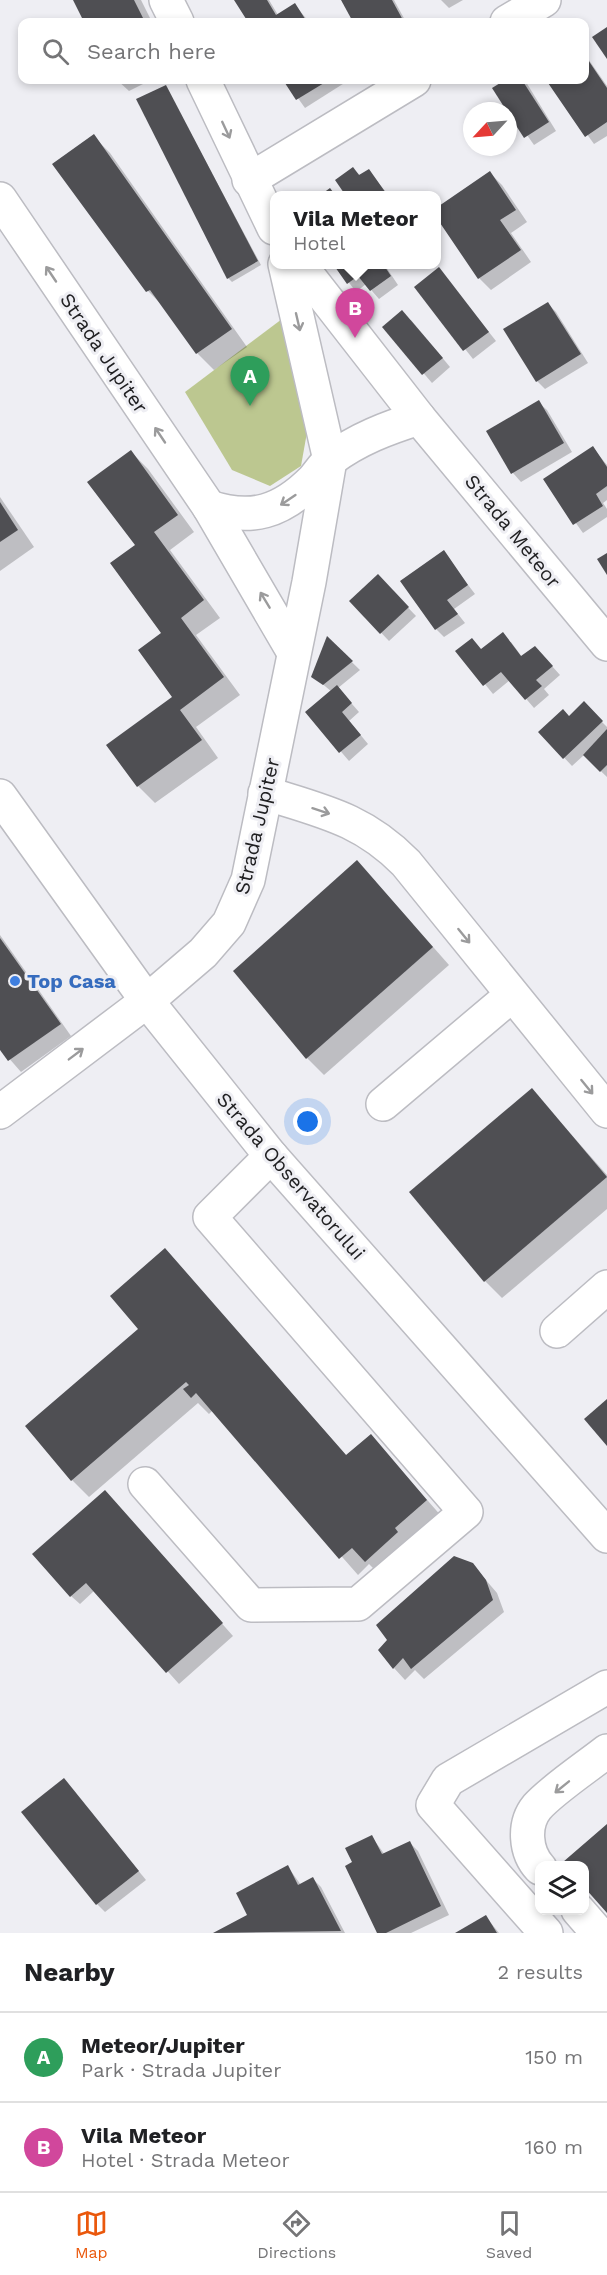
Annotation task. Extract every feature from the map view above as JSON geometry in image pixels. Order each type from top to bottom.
[{"type":"street","points":[[166,0],[175,18]]},
{"type":"street","points":[[514,18],[544,0]]},
{"type":"street","points":[[205,84],[270,220]]},
{"type":"street","points":[[249,180],[407,84]]},
{"type":"street","name":"Strada Jupiter","points":[[0,199],[208,507],[293,651]]},
{"type":"street","name":"Strada Jupiter","points":[[0,1112],[147,1001],[203,953],[229,923],[248,880],[293,651],[309,582],[330,460],[286,269]]},
{"type":"street","name":"Strada Meteor","points":[[303,269],[419,418],[606,641]]},
{"type":"street","points":[[208,507],[242,514],[270,510],[285,503],[301,491],[330,460],[375,432],[419,418]]},
{"type":"street","points":[[265,793],[344,819],[385,841],[406,863],[607,1111]]},
{"type":"street","name":"Strada Observatorului","points":[[0,796],[147,1001],[271,1156],[607,1536]]},
{"type":"street","points":[[383,1104],[512,995]]},
{"type":"street","points":[[145,1484],[251,1605],[358,1604],[466,1512],[210,1217],[271,1156]]},
{"type":"street","points":[[557,1331],[607,1287]]},
{"type":"street","points":[[546,1933],[433,1805],[447,1780],[607,1686]]},
{"type":"street","points":[[536,1861],[531,1854],[528,1833],[537,1807],[607,1751]]},
{"type":"street","points":[[582,1915],[598,1933]]},
{"type":"green space","points":[[290,313],[309,421],[301,466],[270,486],[232,470],[185,392]]},
{"type":"building","points":[[73,0],[134,0],[143,18],[82,18]]},
{"type":"building","points":[[234,0],[267,0],[276,15],[295,3],[304,18],[245,18]]},
{"type":"building","points":[[341,0],[392,0],[402,18],[351,18]]},
{"type":"building","points":[[607,27],[607,59],[592,37]]},
{"type":"building","points":[[589,61],[607,88],[607,122],[585,137],[549,84],[589,84]]},
{"type":"building","points":[[286,84],[322,84],[296,100]]},
{"type":"building","points":[[498,84],[525,84],[549,122],[524,138],[517,127],[517,102],[501,102],[492,88]]},
{"type":"building","points":[[166,85],[258,261],[227,279],[136,99]]},
{"type":"building","points":[[94,134],[232,329],[196,354],[150,290],[146,292],[52,164]]},
{"type":"building","points":[[353,167],[359,175],[369,169],[384,191],[343,191],[335,180]]},
{"type":"building","points":[[490,171],[516,210],[500,220],[521,250],[478,279],[441,224],[441,205]]},
{"type":"building","points":[[336,269],[386,269],[391,276],[370,291],[358,276],[347,284]]},
{"type":"building","points":[[436,269],[441,269],[489,332],[463,351],[414,287]]},
{"type":"building","points":[[548,302],[581,354],[536,382],[503,329]]},
{"type":"building","points":[[402,310],[443,358],[422,375],[382,327]]},
{"type":"building","points":[[539,400],[564,443],[511,474],[486,431]]},
{"type":"building","points":[[593,446],[607,467],[607,486],[596,494],[603,506],[573,525],[543,479]]},
{"type":"building","points":[[131,450],[178,515],[154,532],[204,600],[181,618],[224,677],[180,710],[202,740],[137,787],[106,745],[172,697],[138,650],[161,633],[110,563],[135,545],[87,482]]},
{"type":"building","points":[[0,502],[18,530],[0,542]]},
{"type":"building","points":[[444,550],[468,585],[447,600],[458,614],[435,630],[400,581]]},
{"type":"building","points":[[607,553],[607,575],[597,559]]},
{"type":"building","points":[[378,574],[409,607],[380,634],[349,601]]},
{"type":"building","points":[[503,632],[521,656],[535,646],[553,666],[536,680],[542,686],[525,700],[501,672],[483,686],[455,651],[472,638],[481,649]]},
{"type":"building","points":[[327,636],[353,661],[323,685],[311,677]]},
{"type":"building","points":[[337,685],[352,703],[342,712],[361,735],[339,753],[305,712]]},
{"type":"building","points":[[584,701],[603,721],[563,759],[538,732],[563,709],[569,716]]},
{"type":"building","points":[[607,729],[607,765],[600,772],[583,755]]},
{"type":"building","points":[[357,860],[433,947],[306,1059],[233,971]]},
{"type":"building","name":"Top Casa","points":[[0,938],[61,1024],[8,1061],[0,1050]]},
{"type":"building","points":[[532,1088],[607,1177],[484,1282],[409,1192]]},
{"type":"building","points":[[165,1248],[346,1455],[371,1434],[427,1500],[395,1528],[398,1532],[365,1562],[352,1548],[339,1559],[196,1393],[191,1398],[183,1389],[189,1385],[186,1382],[71,1481],[25,1426],[138,1329],[110,1296]]},
{"type":"building","points":[[607,1399],[607,1446],[584,1419]]},
{"type":"building","points":[[105,1490],[223,1623],[166,1673],[86,1583],[70,1597],[32,1554]]},
{"type":"building","points":[[454,1556],[473,1563],[486,1580],[493,1600],[411,1669],[403,1658],[393,1669],[378,1650],[387,1640],[376,1625]]},
{"type":"building","points":[[64,1778],[139,1871],[96,1905],[21,1812]]},
{"type":"building","points":[[607,1824],[607,1913],[589,1893],[589,1861],[564,1861]]},
{"type":"building","points":[[372,1835],[382,1854],[410,1841],[441,1906],[386,1933],[377,1933],[345,1866],[352,1862],[345,1848]]},
{"type":"building","points":[[288,1865],[298,1885],[313,1877],[341,1931],[213,1933],[247,1915],[236,1893]]},
{"type":"building","points":[[486,1915],[497,1933],[455,1933]]},
{"type":"place","name":"Vila Meteor","points":[[355,338]]},
{"type":"place","name":"Meteor/Jupiter","points":[[250,406]]},
{"type":"place","name":"Top Casa","points":[[15,981]]}]
